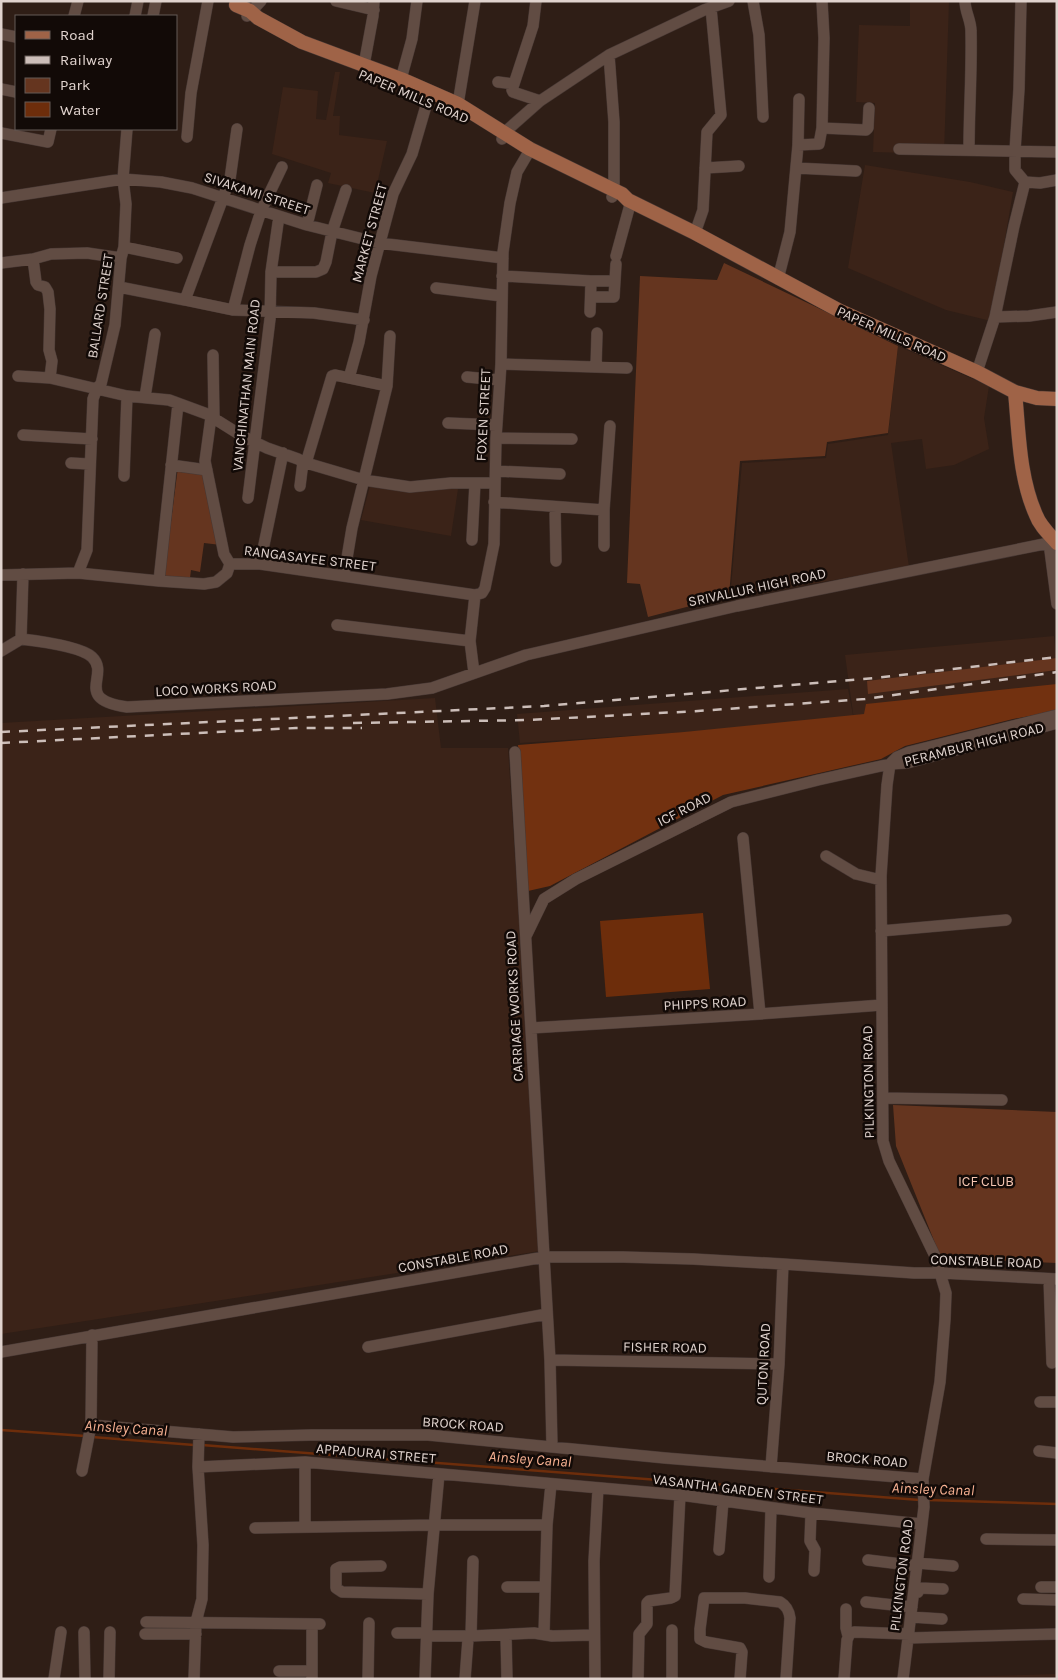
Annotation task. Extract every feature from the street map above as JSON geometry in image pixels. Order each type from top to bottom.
[{"type":"main road","points":[[233,3],[248,14],[302,42],[402,79],[459,108]]},
{"type":"main road","name":"PAPER MILLS ROAD","points":[[248,14],[255,23],[282,40],[310,54],[428,99],[459,108],[504,136],[530,148],[613,194],[619,200],[629,201],[695,233],[840,311],[978,372],[1015,392],[1037,398],[1057,399]]},
{"type":"main road","name":"PAPER MILLS ROAD","points":[[504,136],[527,155],[613,194]]},
{"type":"main road","points":[[1015,392],[1027,490],[1036,516],[1055,542]]},
{"type":"street","points":[[74,15],[78,1]]},
{"type":"street","points":[[135,15],[138,1]]},
{"type":"street","points":[[153,15],[156,1]]},
{"type":"street","points":[[188,137],[191,93],[208,1]]},
{"type":"street","points":[[248,14],[261,1]]},
{"type":"street","points":[[336,1],[374,6],[364,65]]},
{"type":"street","points":[[402,79],[412,39],[417,1]]},
{"type":"street","points":[[459,108],[475,1]]},
{"type":"street","points":[[536,1],[533,26],[512,90],[513,92],[540,100]]},
{"type":"street","points":[[504,136],[540,100],[609,56],[706,6],[729,1]]},
{"type":"street","points":[[753,1],[759,35],[763,117]]},
{"type":"street","points":[[798,145],[819,144],[822,128],[824,38],[822,1]]},
{"type":"street","points":[[965,1],[966,13],[971,24],[972,82],[969,111],[969,150]]},
{"type":"street","points":[[1021,1],[1019,89],[1014,151],[1016,170],[1025,182],[1040,183],[1057,180]]},
{"type":"street","points":[[695,233],[703,210],[707,132],[721,115],[706,6]]},
{"type":"street","points":[[1,34],[15,37]]},
{"type":"street","points":[[609,56],[614,122],[613,194]]},
{"type":"street","points":[[498,82],[514,84]]},
{"type":"street","points":[[1,89],[15,92]]},
{"type":"street","name":"MARKET STREET","points":[[349,378],[364,320],[371,276],[393,194],[412,154],[428,99]]},
{"type":"street","points":[[778,279],[790,232],[798,145],[799,99]]},
{"type":"street","points":[[822,128],[866,130],[868,128],[870,108]]},
{"type":"street","points":[[185,300],[224,199],[230,179],[237,129]]},
{"type":"street","points":[[1,133],[48,142],[50,130]]},
{"type":"street","name":"BALLARD STREET","points":[[78,573],[86,550],[93,399],[97,388],[101,384],[115,325],[126,204],[123,179],[127,130]]},
{"type":"street","points":[[898,149],[1057,152]]},
{"type":"street","name":"FOXEN STREET","points":[[474,673],[470,641],[475,595],[482,593],[485,588],[494,544],[494,483],[501,364],[503,258],[517,172],[527,155]]},
{"type":"street","points":[[705,168],[739,166]]},
{"type":"street","points":[[233,310],[250,245],[262,211],[282,167]]},
{"type":"street","points":[[796,168],[856,171]]},
{"type":"street","name":"SIVAKAMI STREET","points":[[1,198],[123,179],[161,182],[192,188],[306,225],[380,243],[503,258]]},
{"type":"street","points":[[978,372],[995,317],[1025,182]]},
{"type":"street","points":[[306,225],[318,185]]},
{"type":"street","points":[[271,272],[316,272],[323,269],[332,232],[346,190]]},
{"type":"street","points":[[591,297],[614,296],[616,260],[629,201]]},
{"type":"street","name":"VANCHINATHAN MAIN ROAD","points":[[248,498],[270,313],[271,272],[279,216]]},
{"type":"street","points":[[1,263],[33,259],[51,254],[123,252],[177,258]]},
{"type":"street","points":[[33,259],[37,284],[45,287],[48,292],[50,309],[49,350],[52,361],[50,378]]},
{"type":"street","points":[[502,276],[615,281]]},
{"type":"street","points":[[590,312],[591,281]]},
{"type":"street","points":[[119,287],[218,308],[270,313],[314,313],[364,320]]},
{"type":"street","points":[[436,288],[502,296]]},
{"type":"street","points":[[995,317],[1029,316],[1057,312]]},
{"type":"street","points":[[596,367],[597,332]]},
{"type":"street","points":[[145,397],[155,334]]},
{"type":"street","points":[[344,576],[352,528],[387,386],[390,336]]},
{"type":"street","points":[[213,355],[212,418],[205,461],[224,554],[230,564]]},
{"type":"street","points":[[501,364],[627,368]]},
{"type":"street","points":[[300,486],[304,462],[331,376],[334,375],[387,386]]},
{"type":"street","points":[[18,376],[50,378],[127,396],[169,400],[193,408],[256,442],[304,462],[364,480],[410,487],[494,483]]},
{"type":"street","points":[[467,377],[500,380]]},
{"type":"street","points":[[124,476],[127,396]]},
{"type":"street","points":[[159,581],[178,404]]},
{"type":"street","points":[[448,422],[496,425]]},
{"type":"street","points":[[604,546],[604,510],[610,426]]},
{"type":"street","points":[[23,435],[92,439]]},
{"type":"street","points":[[496,438],[572,439]]},
{"type":"street","points":[[260,564],[283,453]]},
{"type":"street","points":[[71,463],[89,464]]},
{"type":"street","points":[[171,465],[207,470]]},
{"type":"street","points":[[496,471],[560,474]]},
{"type":"street","points":[[472,540],[476,483]]},
{"type":"street","points":[[494,502],[604,510]]},
{"type":"street","points":[[555,507],[556,561]]},
{"type":"street","points":[[1055,542],[1057,604]]},
{"type":"street","name":"SRIVALLUR HIGH ROAD","points":[[474,673],[526,655],[737,606],[1055,542]]},
{"type":"street","name":"RANGASAYEE STREET","points":[[1,575],[78,573],[204,584],[216,582],[227,573],[230,564],[260,564],[475,595]]},
{"type":"street","points":[[1,651],[21,640],[22,574]]},
{"type":"street","points":[[337,625],[470,641]]},
{"type":"street","name":"LOCO WORKS ROAD","points":[[21,640],[83,651],[93,658],[97,666],[95,688],[98,697],[109,704],[127,707],[388,694],[432,688],[474,673]]},
{"type":"street","points":[[890,764],[897,757],[909,752],[1057,715]]},
{"type":"street","name":"PERAMBUR HIGH ROAD","points":[[890,764],[907,762],[1057,724]]},
{"type":"street","name":"CARRIAGE WORKS ROAD","points":[[515,752],[544,1257]]},
{"type":"street","name":"PILKINGTON ROAD","points":[[890,764],[881,880],[883,1141],[889,1161],[935,1256],[946,1293],[940,1382],[923,1479],[924,1507],[902,1679]]},
{"type":"street","name":"ICF ROAD","points":[[525,938],[544,899],[576,879],[699,817],[731,802],[890,764]]},
{"type":"street","points":[[743,838],[760,1014]]},
{"type":"street","points":[[826,856],[856,874],[881,880]]},
{"type":"street","points":[[881,931],[1006,920]]},
{"type":"street","name":"PHIPPS ROAD","points":[[530,1032],[760,1014],[881,1008]]},
{"type":"street","name":"PHIPPS ROAD","points":[[530,1032],[881,1008]]},
{"type":"street","points":[[883,1098],[1002,1100]]},
{"type":"street","name":"CONSTABLE ROAD","points":[[914,1273],[935,1256]]},
{"type":"street","points":[[544,1257],[550,1360],[552,1446]]},
{"type":"street","name":"CONSTABLE ROAD","points":[[1,1352],[544,1257],[623,1257],[1053,1279]]},
{"type":"street","name":"QUTON ROAD","points":[[771,1466],[779,1364],[783,1264]]},
{"type":"street","points":[[1052,1363],[1053,1279]]},
{"type":"street","points":[[368,1347],[547,1314]]},
{"type":"street","points":[[82,1471],[89,1433],[92,1335]]},
{"type":"street","name":"FISHER ROAD","points":[[550,1360],[779,1364]]},
{"type":"street","points":[[1040,1402],[1057,1402]]},
{"type":"street","name":"BROCK ROAD","points":[[89,1433],[199,1434],[233,1437],[311,1434],[428,1435],[665,1458],[923,1479]]},
{"type":"street","points":[[194,1679],[196,1622],[202,1599],[203,1545],[198,1468],[199,1434]]},
{"type":"street","points":[[1039,1451],[1057,1453]]},
{"type":"street","points":[[305,1462],[305,1527]]},
{"type":"street","name":"APPADURAI STREET","points":[[198,1468],[305,1462],[551,1484]]},
{"type":"street","points":[[425,1679],[428,1594],[439,1474]]},
{"type":"street","points":[[544,1634],[547,1525],[551,1484]]},
{"type":"street","name":"VASANTHA GARDEN STREET","points":[[551,1484],[680,1496],[811,1513],[922,1524]]},
{"type":"street","points":[[595,1679],[594,1561],[598,1488]]},
{"type":"street","points":[[638,1679],[639,1634],[647,1624],[647,1602],[649,1600],[675,1596],[680,1496]]},
{"type":"street","points":[[719,1550],[723,1501]]},
{"type":"street","points":[[770,1577],[771,1508]]},
{"type":"street","points":[[811,1513],[810,1542],[815,1550],[814,1572]]},
{"type":"street","points":[[255,1528],[547,1525]]},
{"type":"street","points":[[986,1539],[1057,1540]]},
{"type":"street","points":[[868,1560],[917,1565],[953,1566]]},
{"type":"street","points":[[465,1679],[468,1639],[472,1636],[473,1561]]},
{"type":"street","points":[[381,1566],[340,1567],[336,1569],[336,1588],[342,1592],[428,1594]]},
{"type":"street","points":[[507,1587],[545,1587]]},
{"type":"street","points":[[1041,1587],[1057,1587]]},
{"type":"street","points":[[914,1592],[918,1592],[920,1588],[943,1589]]},
{"type":"street","points":[[740,1679],[742,1652],[740,1648],[706,1642],[700,1639],[703,1599],[705,1597],[745,1598],[784,1604],[790,1613],[786,1679]]},
{"type":"street","points":[[1023,1599],[1057,1600]]},
{"type":"street","points":[[866,1602],[942,1619]]},
{"type":"street","points":[[844,1679],[848,1636],[846,1610]]},
{"type":"street","points":[[146,1622],[316,1624],[312,1675],[279,1671]]},
{"type":"street","points":[[368,1679],[369,1623]]},
{"type":"street","points":[[672,1630],[672,1679]]},
{"type":"street","points":[[54,1679],[61,1632]]},
{"type":"street","points":[[84,1632],[86,1679]]},
{"type":"street","points":[[109,1679],[110,1632]]},
{"type":"street","points":[[848,1636],[855,1632],[909,1636],[1057,1634]]},
{"type":"street","points":[[398,1633],[472,1636],[594,1635]]},
{"type":"street","points":[[145,1634],[196,1634]]},
{"type":"street","points":[[506,1635],[507,1679]]},
{"type":"shaded area","points":[[910,1],[949,1],[944,154],[873,152],[875,103],[856,102],[859,25],[910,26]]},
{"type":"shaded area","points":[[335,72],[340,72],[333,116],[340,116],[339,135],[387,141],[375,193],[328,183],[331,173],[272,154],[283,87],[318,91],[316,119],[326,120]]},
{"type":"shaded area","points":[[865,165],[970,182],[1013,192],[991,321],[946,310],[848,268]]},
{"type":"shaded area","points":[[898,346],[989,386],[984,418],[989,449],[954,465],[926,469],[922,439],[891,443],[909,567],[730,598],[742,463],[826,458],[828,444],[888,435]]},
{"type":"shaded area","points":[[372,478],[458,489],[451,536],[361,520]]},
{"type":"shaded area","points":[[1054,636],[1057,666],[1057,710],[520,743],[517,714],[848,689],[854,720],[845,655]]},
{"type":"shaded area","points":[[1057,684],[1057,711],[1013,719],[905,746],[881,759],[723,795],[550,886],[528,891],[518,745],[684,732],[864,714],[866,704]]},
{"type":"shaded area","points":[[435,698],[441,748],[508,748],[540,1251],[1,1334],[1,723]]},
{"type":"shaded area","points":[[1057,1674],[1057,1679],[926,1679],[926,1678]]},
{"type":"green space","points":[[724,263],[898,346],[888,433],[827,442],[825,456],[740,461],[729,596],[648,617],[640,584],[627,583],[640,276],[717,280]]},
{"type":"green space","points":[[178,467],[203,470],[221,545],[204,543],[200,572],[191,570],[190,578],[164,576]]},
{"type":"green space","points":[[1057,658],[1057,670],[868,694],[867,681]]},
{"type":"green space","name":"ICF CLUB","points":[[893,1105],[1057,1112],[1057,1263],[941,1258],[896,1146]]},
{"type":"water","points":[[703,913],[710,989],[606,997],[600,921]]},
{"type":"waterway","name":"Ainsley Canal","points":[[1,1430],[85,1436]]},
{"type":"waterway","name":"Ainsley Canal","points":[[92,1437],[194,1445]]},
{"type":"waterway","name":"Ainsley Canal","points":[[202,1445],[920,1500]]},
{"type":"waterway","name":"Ainsley Canal","points":[[928,1500],[1057,1504]]},
{"type":"railway","points":[[1,732],[544,706],[875,678],[1057,657]]},
{"type":"railway","points":[[353,723],[529,720],[698,711],[865,699],[1057,672]]},
{"type":"railway","points":[[1,743],[296,728],[362,728]]}]
